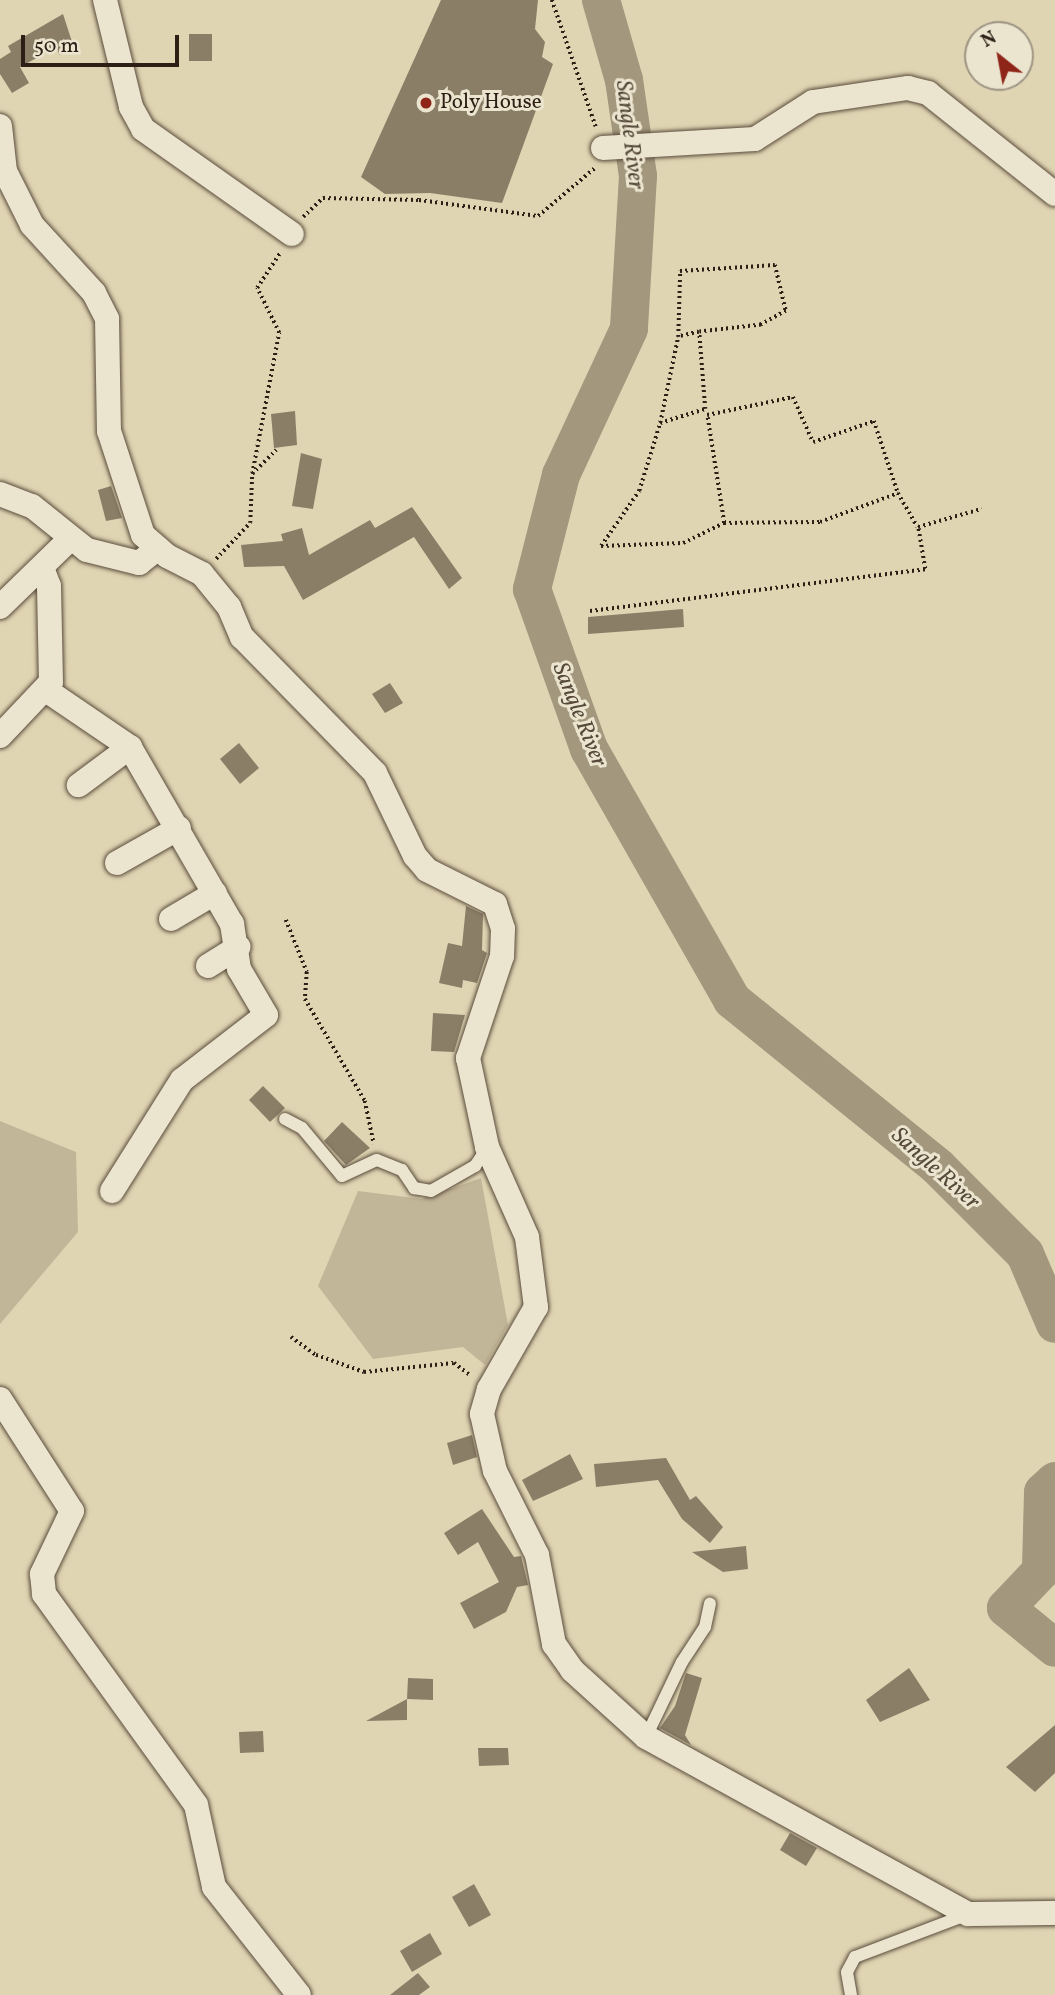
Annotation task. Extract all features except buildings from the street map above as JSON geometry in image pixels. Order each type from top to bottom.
[{"type":"street","points":[[106,0],[131,107],[144,129],[292,234]]},
{"type":"street","points":[[612,148],[664,146],[705,137],[755,139],[813,102],[908,88],[928,93],[1055,194]]},
{"type":"street","points":[[0,126],[5,171],[32,225],[94,293],[107,319],[111,441],[143,534],[159,548],[202,574],[229,607],[242,637],[375,773],[415,856],[427,870],[495,904],[503,929],[502,956],[471,1033],[468,1058],[487,1147],[527,1237],[536,1307],[488,1389],[482,1414],[495,1471],[537,1555],[554,1644],[572,1670],[646,1737],[968,1914],[1055,1913]]},
{"type":"street","points":[[0,494],[32,506],[69,540],[139,563],[159,548]]},
{"type":"street","points":[[0,607],[69,540]]},
{"type":"street","points":[[0,736],[51,682],[49,586],[42,568]]},
{"type":"street","points":[[46,690],[130,747],[215,893],[239,947],[239,968],[266,1015],[182,1080],[113,1191]]},
{"type":"street","points":[[79,785],[130,747]]},
{"type":"street","points":[[117,863],[179,828]]},
{"type":"street","points":[[171,919],[215,893]]},
{"type":"street","points":[[208,966],[239,947]]},
{"type":"street","points":[[0,1399],[72,1511],[42,1574],[44,1594],[196,1805],[214,1887],[299,1995]]},
{"type":"lane","points":[[285,1119],[302,1128],[342,1175],[377,1160],[402,1170],[414,1188],[431,1191],[475,1166],[487,1147]]},
{"type":"lane","points":[[646,1737],[682,1662],[705,1627],[710,1604]]},
{"type":"lane","points":[[851,1995],[847,1972],[855,1957],[968,1914]]},
{"type":"path","points":[[202,574],[250,523],[252,474],[279,333],[257,288],[292,234],[323,198],[419,200],[538,216],[595,170],[612,148],[552,0]]},
{"type":"path","points":[[678,337],[761,325],[786,311],[775,265],[680,271],[678,337],[660,423],[639,491],[601,546],[683,542],[724,523],[820,522],[898,492]]},
{"type":"path","points":[[660,423],[705,409],[699,332]]},
{"type":"path","points":[[590,611],[925,569],[918,527],[898,492],[874,421],[813,442],[793,397],[707,415],[724,523]]},
{"type":"path","points":[[252,474],[276,450]]},
{"type":"path","points":[[918,527],[981,509]]},
{"type":"path","points":[[286,920],[307,972],[305,999],[365,1101],[377,1160]]},
{"type":"path","points":[[291,1337],[316,1355],[364,1372],[454,1363],[488,1389]]},
{"type":"shaded area","points":[[0,1121],[76,1152],[78,1232],[0,1324]]},
{"type":"shaded area","points":[[481,1178],[508,1325],[485,1365],[463,1347],[373,1359],[318,1286],[358,1191],[422,1199]]},
{"type":"waterway","name":"Sangle River","points":[[601,0],[624,80],[638,176],[629,329],[561,475],[532,589],[589,749],[732,1000],[938,1167],[1025,1254],[1055,1324]]},
{"type":"waterway","name":"Sangle River","points":[[1055,1481],[1043,1492],[1041,1571],[1006,1608],[1055,1648]]},
{"type":"place","name":"Poly House","points":[[426,103]]}]
